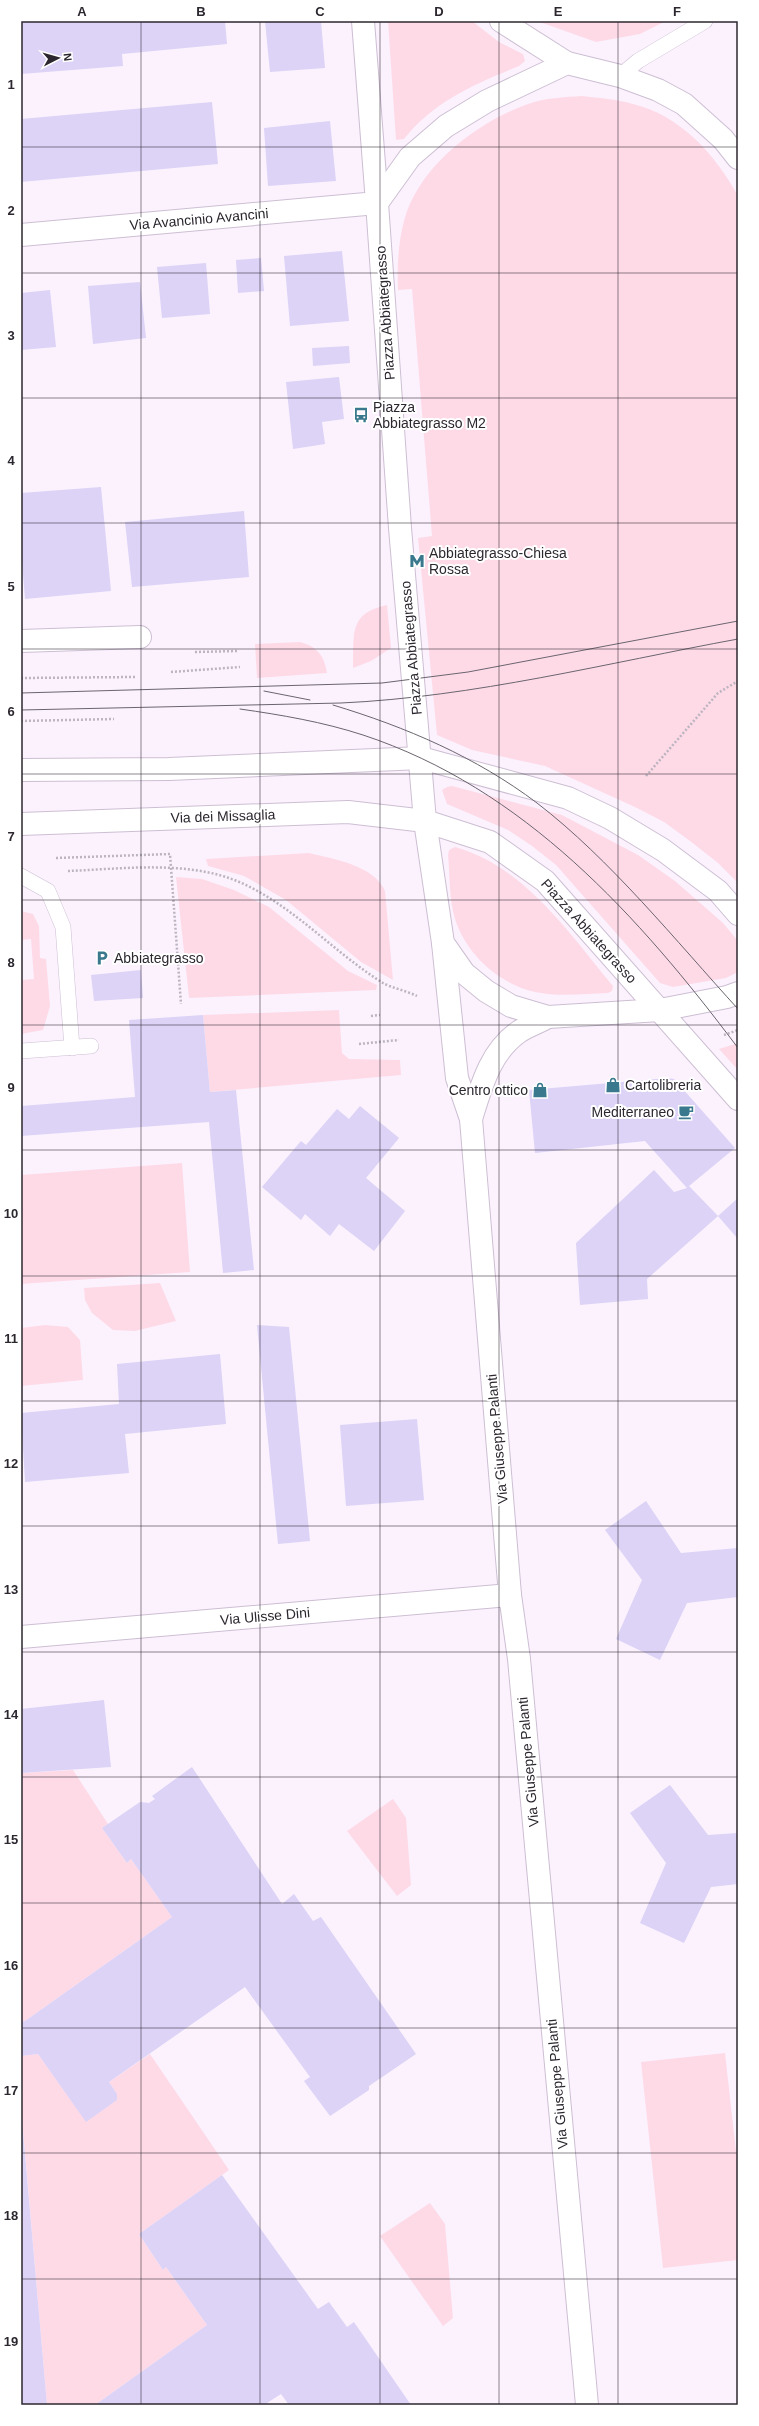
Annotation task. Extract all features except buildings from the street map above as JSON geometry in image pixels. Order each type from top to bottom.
[{"type":"street","name":"Piazza Abbiategrasso","points":[[363,21],[400,528],[421,758],[425,821],[443,943],[458,1078],[471,1118]]},
{"type":"street","points":[[500,21],[567,63],[620,76],[658,90],[684,104],[723,138],[738,158]]},
{"type":"street","points":[[377,203],[410,157],[446,126],[488,101],[567,63]]},
{"type":"street","name":"Via Avancinio Avancini","points":[[21,234],[377,203]]},
{"type":"street","points":[[21,641],[140,637]]},
{"type":"street","points":[[21,770],[169,769],[421,758],[568,798],[610,818],[663,850],[694,873],[718,891],[738,914]]},
{"type":"street","name":"Via dei Missaglia","points":[[21,824],[348,812],[425,821]]},
{"type":"street","name":"Piazza Abbiategrasso","points":[[425,821],[490,842],[545,881],[660,1010]]},
{"type":"street","name":"Piazza Abbiategrasso","points":[[443,943],[464,974],[486,991],[511,1006],[548,1018]]},
{"type":"street","name":"Piazza Abbiategrasso","points":[[471,1118],[483,1080],[496,1054],[519,1032],[548,1018],[660,1010],[727,997],[738,993]]},
{"type":"street","points":[[660,1010],[738,1099]]},
{"type":"street","name":"Via Giuseppe Palanti","points":[[471,1118],[510,1595],[519,1667],[587,2405]]},
{"type":"street","name":"Via Ulisse Dini","points":[[21,1637],[510,1595]]},
{"type":"lane","points":[[620,76],[638,61],[705,21]]},
{"type":"lane","points":[[21,876],[48,891],[63,927],[72,1048]]},
{"type":"lane","points":[[21,1051],[91,1046]]},
{"type":"path","points":[[196,652],[238,651]]},
{"type":"path","points":[[172,672],[240,667]]},
{"type":"path","points":[[21,678],[135,677]]},
{"type":"path","points":[[646,776],[718,693],[738,680]]},
{"type":"path","points":[[21,722],[114,719]]},
{"type":"path","points":[[56,858],[170,854],[181,1004]]},
{"type":"path","points":[[64,871],[170,869],[205,872],[237,881],[282,905],[316,934],[385,984],[402,988],[420,997]]},
{"type":"path","points":[[371,1016],[380,1015]]},
{"type":"path","points":[[358,1044],[399,1040]]},
{"type":"shaded area","points":[[388,21],[472,21],[499,42],[523,54],[525,61],[519,66],[456,95],[428,114],[404,139],[396,140]]},
{"type":"shaded area","points":[[537,21],[666,21],[640,34],[596,42]]},
{"type":"shaded area","points":[[582,96],[627,102],[650,109],[666,117],[681,127],[708,152],[719,166],[738,196],[738,883],[718,863],[690,841],[664,822],[637,808],[545,766],[472,750],[437,735],[418,538],[432,536],[412,289],[398,290],[398,255],[400,238],[411,201],[422,182],[452,149],[489,122],[528,104],[561,97]]},
{"type":"shaded area","points":[[387,605],[391,648],[371,661],[353,668],[354,636],[359,620],[365,614],[374,609]]},
{"type":"shaded area","points":[[300,642],[306,644],[319,653],[324,662],[327,673],[257,678],[255,644]]},
{"type":"shaded area","points":[[452,786],[562,815],[638,855],[675,881],[723,923],[738,941],[738,972],[726,978],[673,987],[660,983],[556,865],[532,846],[508,830],[447,804],[442,790]]},
{"type":"shaded area","points":[[455,847],[480,856],[503,869],[524,885],[562,924],[613,986],[612,991],[608,993],[571,995],[544,994],[522,988],[509,982],[486,966],[467,944],[455,919],[451,895],[448,855],[449,850]]},
{"type":"shaded area","points":[[309,853],[352,864],[372,875],[380,882],[385,891],[393,980],[361,962],[286,900],[244,876],[208,866],[206,859]]},
{"type":"shaded area","points":[[176,877],[202,879],[234,890],[269,907],[348,971],[377,985],[376,990],[189,998]]},
{"type":"shaded area","points":[[21,911],[33,914],[39,926],[40,958],[46,959],[50,1006],[43,1030],[21,1034],[21,980],[34,979],[31,939],[21,940]]},
{"type":"shaded area","points":[[339,1010],[342,1053],[349,1059],[400,1060],[401,1075],[210,1092],[203,1015]]},
{"type":"shaded area","points":[[738,1043],[738,1070],[719,1049]]},
{"type":"shaded area","points":[[182,1163],[190,1272],[21,1284],[21,1175]]},
{"type":"shaded area","points":[[160,1283],[176,1321],[135,1331],[113,1330],[92,1313],[85,1300],[84,1288]]},
{"type":"shaded area","points":[[45,1325],[68,1327],[80,1340],[83,1380],[21,1386],[21,1328]]},
{"type":"shaded area","points":[[73,1770],[108,1824],[102,1828],[127,1863],[131,1859],[172,1917],[25,2021],[21,2022],[21,1773]]},
{"type":"shaded area","points":[[393,1799],[406,1818],[411,1885],[397,1896],[347,1831]]},
{"type":"shaded area","points":[[725,2053],[738,2169],[738,2260],[663,2268],[641,2062]]},
{"type":"shaded area","points":[[38,2054],[86,2121],[117,2100],[117,2094],[109,2082],[150,2054],[229,2170],[139,2234],[163,2270],[166,2267],[207,2325],[95,2405],[47,2405],[21,2107],[21,2056]]},
{"type":"shaded area","points":[[430,2203],[445,2224],[453,2318],[443,2326],[380,2236]]},
{"type":"tram line","points":[[21,693],[382,683],[468,672],[738,621]]},
{"type":"tram line","points":[[21,710],[341,703],[391,700],[441,694],[540,678],[738,639]]},
{"type":"tram line","points":[[264,691],[310,700]]},
{"type":"tram line","points":[[333,705],[387,723],[440,745],[490,771],[537,803],[564,825],[616,875],[738,1009]]},
{"type":"tram line","points":[[240,709],[302,719],[363,735],[421,758],[476,788],[526,823],[574,862],[618,905],[660,951],[738,1048]]},
{"type":"place","name":"Piazza Abbiategrasso M2","points":[[361,415]]},
{"type":"place","name":"Abbiategrasso-Chiesa Rossa","points":[[417,561]]},
{"type":"place","name":"Abbiategrasso","points":[[102,958]]},
{"type":"place","name":"Cartolibreria","points":[[613,1085]]},
{"type":"place","name":"Centro ottico","points":[[540,1090]]},
{"type":"place","name":"Mediterraneo","points":[[686,1112]]}]
